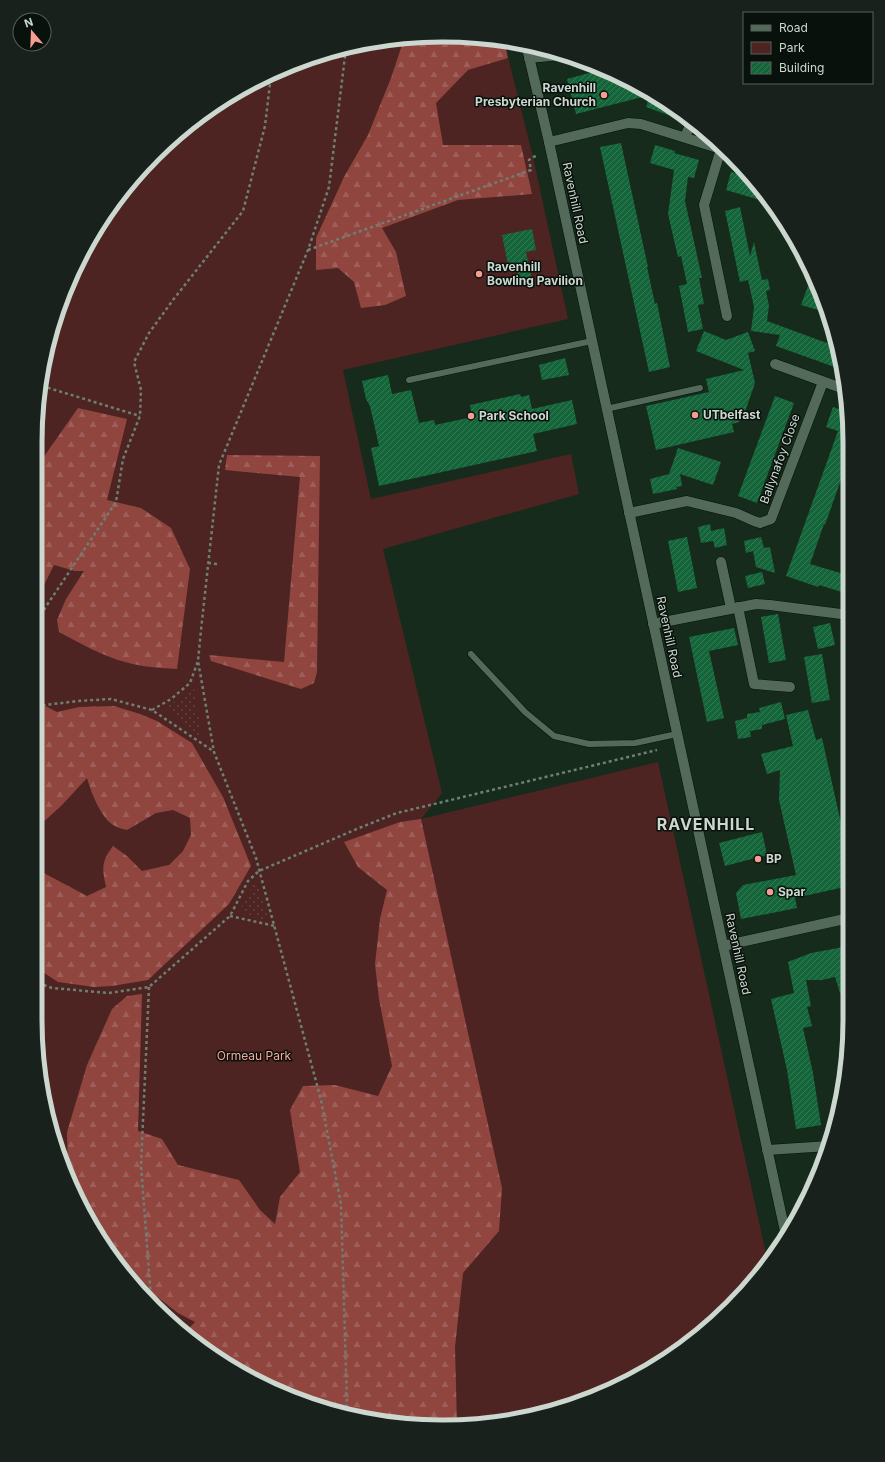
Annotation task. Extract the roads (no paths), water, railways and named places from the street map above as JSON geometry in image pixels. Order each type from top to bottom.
[{"type":"street","name":"Ravenhill Road","points":[[528,52],[784,1228]]},
{"type":"street","points":[[530,58],[546,56]]},
{"type":"street","points":[[549,142],[628,123],[641,124],[712,146]]},
{"type":"street","points":[[685,137],[689,127]]},
{"type":"street","points":[[720,153],[704,205],[728,316]]},
{"type":"street","points":[[775,364],[840,388]]},
{"type":"street","name":"Ballynafoy Close","points":[[629,513],[687,501],[736,513],[760,523],[771,519],[823,382]]},
{"type":"street","points":[[721,562],[735,607],[754,684],[790,687]]},
{"type":"street","points":[[653,624],[756,604],[843,614]]},
{"type":"street","points":[[723,946],[843,919]]},
{"type":"street","points":[[768,1150],[822,1146]]},
{"type":"lane","points":[[409,380],[592,341]]},
{"type":"lane","points":[[606,409],[700,388]]},
{"type":"lane","points":[[471,654],[525,712],[554,736],[589,744],[635,743],[677,734]]},
{"type":"place","name":"Ravenhill Presbyterian Church","points":[[604,95]]},
{"type":"place","name":"Ravenhill Bowling Pavilion","points":[[479,274]]},
{"type":"place","name":"UTbelfast","points":[[695,415]]},
{"type":"place","name":"Park School","points":[[471,416]]},
{"type":"place","name":"BP","points":[[758,859]]},
{"type":"place","name":"Spar","points":[[770,892]]},
{"type":"district","name":"RAVENHILL","points":[[706,824]]},
{"type":"park label","name":"Ormeau Park","points":[[254,1056]]}]
